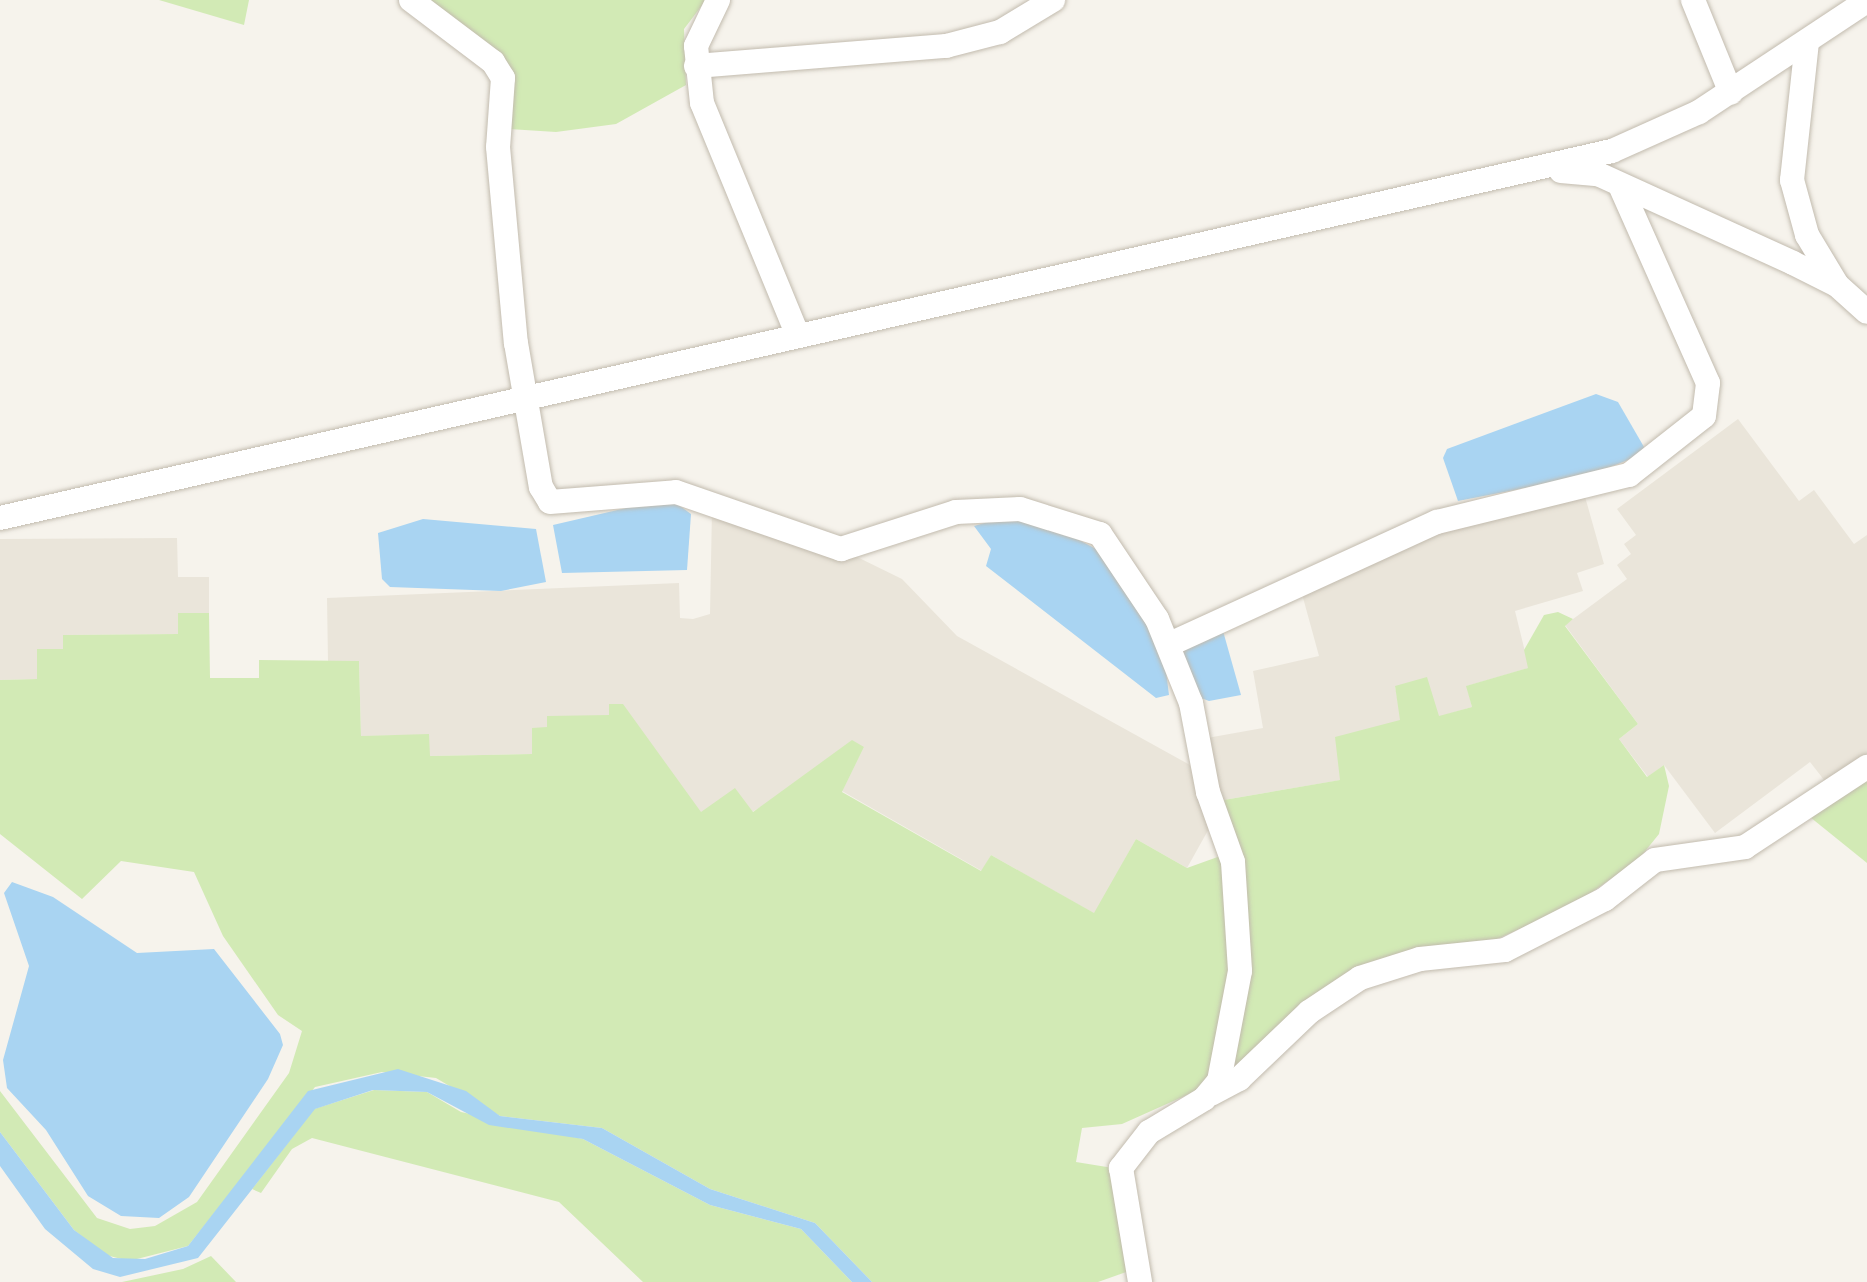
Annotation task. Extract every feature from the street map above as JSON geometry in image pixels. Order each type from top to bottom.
[{"type":"street","points":[[411,0],[493,62],[503,78],[498,147],[526,400],[550,502],[676,492],[841,549],[956,512],[1020,509],[1100,534],[1170,644],[1238,885],[1240,971],[1228,1059],[1209,1095]]},
{"type":"street","points":[[718,0],[699,28],[696,66],[702,103],[798,336]]},
{"type":"street","points":[[696,66],[946,46],[1000,32],[1053,0]]},
{"type":"street","points":[[1693,0],[1731,93]]},
{"type":"street","points":[[0,518],[1542,170],[1638,142],[1731,93],[1867,1]]},
{"type":"street","points":[[1807,42],[1791,171],[1807,235],[1837,285],[1867,312]]},
{"type":"street","points":[[1542,170],[1598,174],[1837,285]]},
{"type":"street","points":[[1170,644],[1437,522],[1629,475],[1704,416],[1710,389],[1620,185]]},
{"type":"street","points":[[1140,1282],[1121,1168],[1149,1132],[1239,1079],[1309,1012],[1360,978],[1420,959],[1505,950],[1605,899],[1655,860],[1745,847],[1867,767]]},
{"type":"shaded area","points":[[1738,419],[1799,501],[1814,490],[1854,544],[1867,535],[1867,755],[1828,785],[1810,762],[1715,833],[1664,765],[1648,777],[1619,739],[1638,724],[1565,625],[1627,579],[1617,565],[1631,554],[1624,544],[1636,535],[1617,509]]},
{"type":"shaded area","points":[[1584,493],[1604,564],[1577,573],[1583,591],[1515,611],[1529,668],[1467,686],[1472,707],[1438,717],[1395,686],[1401,720],[1341,780],[1218,801],[1207,738],[1263,728],[1253,671],[1319,656],[1302,594],[1426,532]]},
{"type":"shaded area","points":[[712,510],[851,554],[902,579],[957,636],[1190,765],[1211,825],[1187,868],[1136,839],[1095,914],[991,855],[982,871],[842,791],[864,747],[752,812],[701,813],[609,715],[548,728],[533,754],[429,756],[428,735],[361,736],[359,661],[328,662],[327,598],[679,583],[680,618],[693,619],[710,614]]},
{"type":"shaded area","points":[[177,538],[178,577],[209,577],[209,613],[178,613],[178,634],[63,635],[63,649],[38,679],[0,680],[0,539]]},
{"type":"green space","points":[[159,0],[249,0],[244,25]]},
{"type":"green space","points":[[422,0],[706,0],[684,29],[686,85],[616,124],[556,132],[509,129],[507,79]]},
{"type":"green space","points":[[1558,612],[1573,619],[1565,626],[1638,724],[1619,739],[1647,777],[1664,765],[1669,786],[1659,834],[1638,860],[1572,906],[1481,946],[1406,954],[1245,1069],[1122,1124],[1082,1128],[1076,1162],[1113,1168],[1129,1271],[1098,1282],[872,1282],[815,1223],[710,1189],[602,1128],[500,1116],[436,1078],[382,1072],[315,1087],[188,1246],[129,1261],[106,1255],[74,1230],[0,1132],[0,1091],[97,1218],[130,1229],[155,1226],[197,1202],[289,1073],[302,1031],[278,1015],[223,936],[194,872],[121,861],[82,899],[0,834],[0,680],[37,679],[37,649],[63,649],[63,635],[178,634],[178,613],[209,613],[210,678],[259,678],[259,660],[359,661],[361,736],[429,734],[430,756],[532,754],[532,728],[547,727],[547,716],[609,715],[609,704],[623,704],[701,812],[735,788],[753,812],[852,740],[864,747],[842,792],[981,871],[991,855],[1094,913],[1136,839],[1187,868],[1237,850],[1218,801],[1340,780],[1335,737],[1400,720],[1395,686],[1427,677],[1439,716],[1472,707],[1466,686],[1528,668],[1524,650],[1544,615]]},
{"type":"green space","points":[[1867,779],[1867,863],[1810,817]]},
{"type":"green space","points":[[374,1090],[427,1092],[461,1112],[583,1139],[710,1205],[801,1229],[852,1282],[643,1282],[559,1202],[312,1138],[292,1149],[261,1193],[252,1189],[314,1109]]},
{"type":"green space","points":[[211,1256],[236,1282],[122,1282],[183,1269]]},
{"type":"water","points":[[1596,394],[1618,402],[1644,447],[1641,455],[1587,476],[1458,501],[1443,458],[1447,449]]},
{"type":"water","points":[[669,498],[691,514],[687,570],[562,573],[553,525]]},
{"type":"water","points":[[1002,518],[1055,527],[1096,549],[1133,594],[1164,655],[1169,695],[1156,698],[986,566],[991,549],[974,526]]},
{"type":"water","points":[[423,519],[536,529],[546,582],[501,591],[390,587],[382,579],[378,533]]},
{"type":"water","points":[[1223,631],[1241,695],[1209,701],[1201,698],[1180,648]]},
{"type":"water","points":[[12,882],[53,897],[137,953],[214,949],[280,1034],[283,1045],[268,1079],[189,1197],[159,1218],[121,1216],[88,1196],[46,1130],[7,1088],[3,1060],[29,966],[4,893]]},
{"type":"water","points":[[398,1069],[466,1091],[500,1116],[602,1128],[710,1189],[815,1223],[872,1282],[852,1282],[801,1229],[710,1205],[583,1139],[489,1125],[427,1092],[373,1090],[315,1109],[198,1258],[120,1277],[93,1269],[45,1229],[0,1166],[0,1132],[74,1230],[113,1258],[145,1259],[188,1246],[308,1091]]}]
